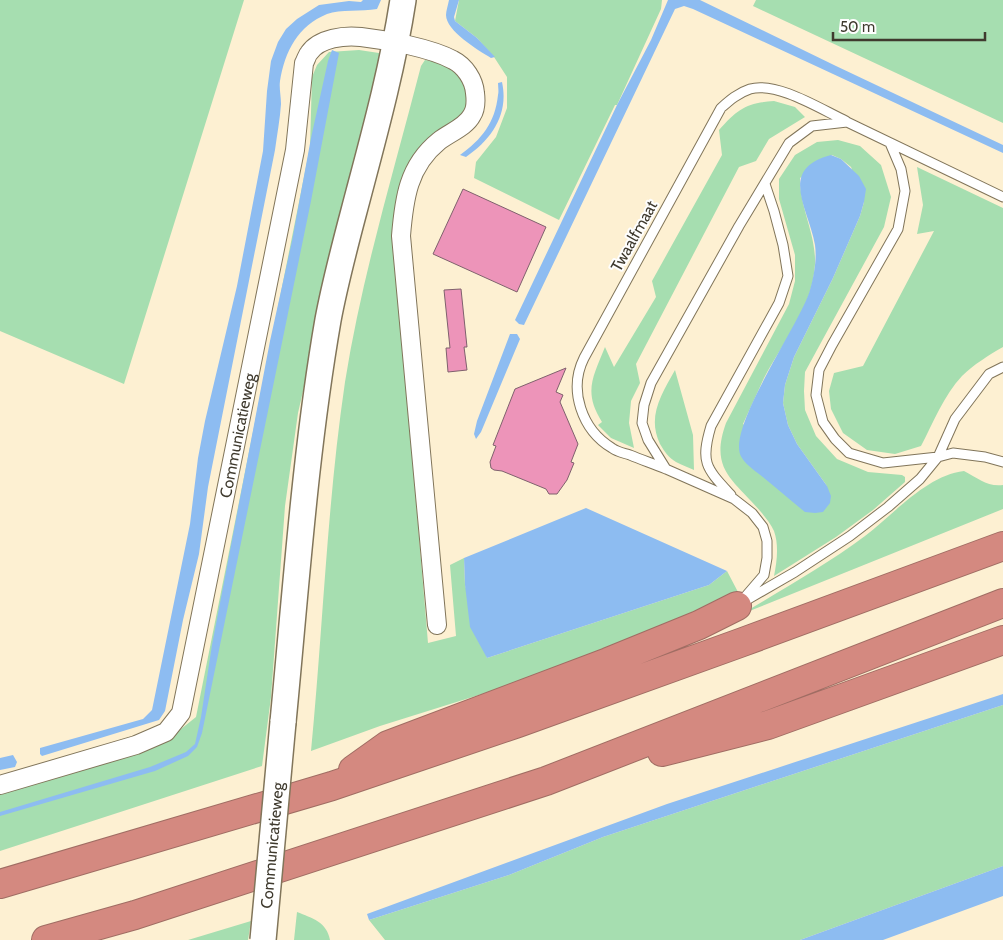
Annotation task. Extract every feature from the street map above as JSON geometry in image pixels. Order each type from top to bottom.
[{"type":"highway","points":[[0,884],[332,786],[518,723],[731,647],[1003,546]]},
{"type":"highway","points":[[46,940],[135,915],[546,782],[1003,603]]},
{"type":"highway","points":[[332,786],[388,745],[700,625],[737,606]]},
{"type":"highway","points":[[546,782],[768,725],[1003,640]]},
{"type":"street","name":"Communicatieweg","points":[[263,940],[312,425],[327,328],[342,258],[396,43],[403,0]]},
{"type":"street","name":"Communicatieweg","points":[[0,785],[136,745],[166,732],[181,713],[295,150],[304,63],[309,52],[321,43],[337,38],[350,36],[396,43],[435,52],[454,60],[467,71],[475,88],[476,103],[472,116],[464,124],[439,141],[421,159],[409,182],[403,207],[401,236],[437,625]]},
{"type":"lane","name":"Twaalfmaat","points":[[734,499],[666,469],[612,449],[592,432],[580,410],[577,380],[584,358],[721,108],[734,96],[751,88],[773,88],[1003,197]]},
{"type":"lane","points":[[666,469],[648,440],[642,423],[644,405],[651,384],[739,226],[789,143],[812,126],[847,122]]},
{"type":"lane","points":[[890,143],[901,169],[905,191],[898,229],[819,370],[816,395],[823,422],[835,440],[849,453],[883,463],[954,453],[985,457],[1003,462]]},
{"type":"lane","name":"Twaalfmaat","points":[[737,606],[764,576],[768,558],[768,542],[762,527],[752,513],[734,499],[709,470],[705,447],[711,426],[779,302],[788,276],[781,236],[765,184]]},
{"type":"lane","points":[[737,606],[796,572],[850,536],[888,507],[920,479],[938,456],[955,419],[989,374],[1003,367]]},
{"type":"green space","points":[[0,0],[244,0],[124,384],[0,331]]},
{"type":"green space","points":[[459,0],[662,0],[661,9],[617,105],[615,105],[559,220],[474,178],[476,162],[496,137],[507,108],[507,77],[494,57],[477,38],[455,21]]},
{"type":"green space","points":[[756,0],[1003,0],[1003,123],[753,6]]},
{"type":"green space","points":[[359,50],[379,53],[384,60],[329,278],[298,413],[285,506],[271,697],[262,766],[0,851],[0,794],[78,771],[171,737],[196,717],[310,147],[312,77],[317,65],[329,52]]},
{"type":"green space","points":[[425,60],[446,63],[464,79],[468,103],[461,116],[444,128],[406,170],[398,190],[394,241],[428,643],[456,636],[450,565],[464,558],[465,585],[487,658],[709,585],[727,571],[738,592],[715,607],[565,668],[380,726],[311,751],[329,520],[345,382],[369,263],[421,66]]},
{"type":"green space","points":[[774,101],[795,107],[805,117],[769,139],[756,161],[739,167],[636,364],[640,383],[631,401],[629,423],[634,448],[611,438],[598,425],[602,422],[596,411],[591,393],[594,376],[605,347],[614,367],[656,297],[652,281],[722,155],[719,130],[743,108],[756,103]]},
{"type":"green space","points":[[838,140],[860,146],[881,165],[891,197],[884,227],[805,372],[805,410],[816,436],[837,459],[868,472],[902,475],[905,477],[905,482],[873,510],[836,537],[774,576],[777,542],[774,531],[770,523],[727,473],[722,463],[720,452],[726,423],[789,304],[795,281],[795,255],[779,199],[779,179],[795,155],[817,142]],"holes":[[[832,155],[851,167],[864,202],[860,216],[833,278],[794,357],[785,385],[783,403],[788,425],[797,444],[827,486],[743,424],[764,378],[796,324],[809,295],[813,280],[815,253],[802,200],[800,178]]]},
{"type":"green space","points":[[917,167],[1003,208],[1003,347],[962,376],[939,410],[921,446],[895,454],[867,450],[843,433],[831,409],[829,391],[834,373],[863,366],[934,231],[917,234],[923,205]]},
{"type":"green space","points":[[675,370],[693,435],[694,470],[671,458],[660,444],[656,434],[655,415],[657,406]]},
{"type":"green space","points":[[964,471],[992,485],[1003,485],[1003,509],[742,614],[850,547],[924,488],[950,474]]},
{"type":"green space","points":[[1003,705],[1003,866],[800,940],[385,940],[369,920],[509,875],[603,837]]},
{"type":"green space","points":[[297,912],[322,925],[326,929],[330,940],[294,940]]},
{"type":"green space","points":[[251,921],[248,940],[188,940]]},
{"type":"water","points":[[363,0],[381,0],[377,9],[332,12],[308,25],[294,41],[282,70],[280,84],[281,110],[275,150],[208,487],[199,554],[183,620],[165,711],[159,720],[42,756],[40,748],[143,719],[152,710],[190,524],[198,458],[205,421],[237,286],[263,151],[271,61],[278,42],[286,29],[297,19],[319,5],[349,1],[361,2]]},
{"type":"water","points":[[449,0],[459,0],[454,17],[455,21],[477,38],[495,57],[491,58],[478,50],[451,27],[446,15]]},
{"type":"water","points":[[668,0],[700,0],[1003,145],[1003,153],[693,9],[684,6],[675,9],[524,325],[519,324],[515,320],[617,105],[651,40]]},
{"type":"water","points":[[332,50],[339,53],[311,201],[202,733],[197,747],[188,756],[155,771],[0,816],[0,812],[150,767],[186,752],[195,744],[270,341],[292,241],[311,138]]},
{"type":"water","points":[[502,82],[504,94],[501,115],[491,134],[466,157],[460,155],[475,143],[486,130],[494,114],[498,83]]},
{"type":"water","points":[[831,155],[841,159],[859,176],[866,189],[864,202],[860,216],[833,278],[794,357],[785,385],[783,403],[788,425],[797,444],[827,486],[831,496],[830,503],[823,512],[815,513],[805,512],[749,466],[742,458],[739,445],[743,425],[753,402],[804,306],[813,279],[816,250],[803,204],[801,180],[805,170],[815,161]]},
{"type":"water","points":[[510,334],[517,334],[520,339],[481,432],[476,439],[474,434],[477,421]]},
{"type":"water","points":[[586,508],[727,571],[709,585],[487,658],[470,627],[464,558]]},
{"type":"water","points":[[1003,694],[1003,705],[603,837],[509,875],[369,920],[367,914],[667,804]]},
{"type":"water","points":[[13,755],[17,762],[15,767],[0,770],[0,758]]},
{"type":"water","points":[[1003,866],[1003,896],[883,940],[800,940]]},
{"type":"building","points":[[463,189],[546,227],[517,292],[433,254]]},
{"type":"building","points":[[461,289],[467,347],[464,347],[467,370],[448,372],[446,348],[450,348],[444,290]]},
{"type":"building","points":[[566,368],[556,392],[563,395],[560,402],[578,444],[571,462],[574,463],[567,480],[557,494],[549,494],[546,489],[502,471],[494,470],[491,468],[490,462],[496,446],[493,445],[515,389]]}]
